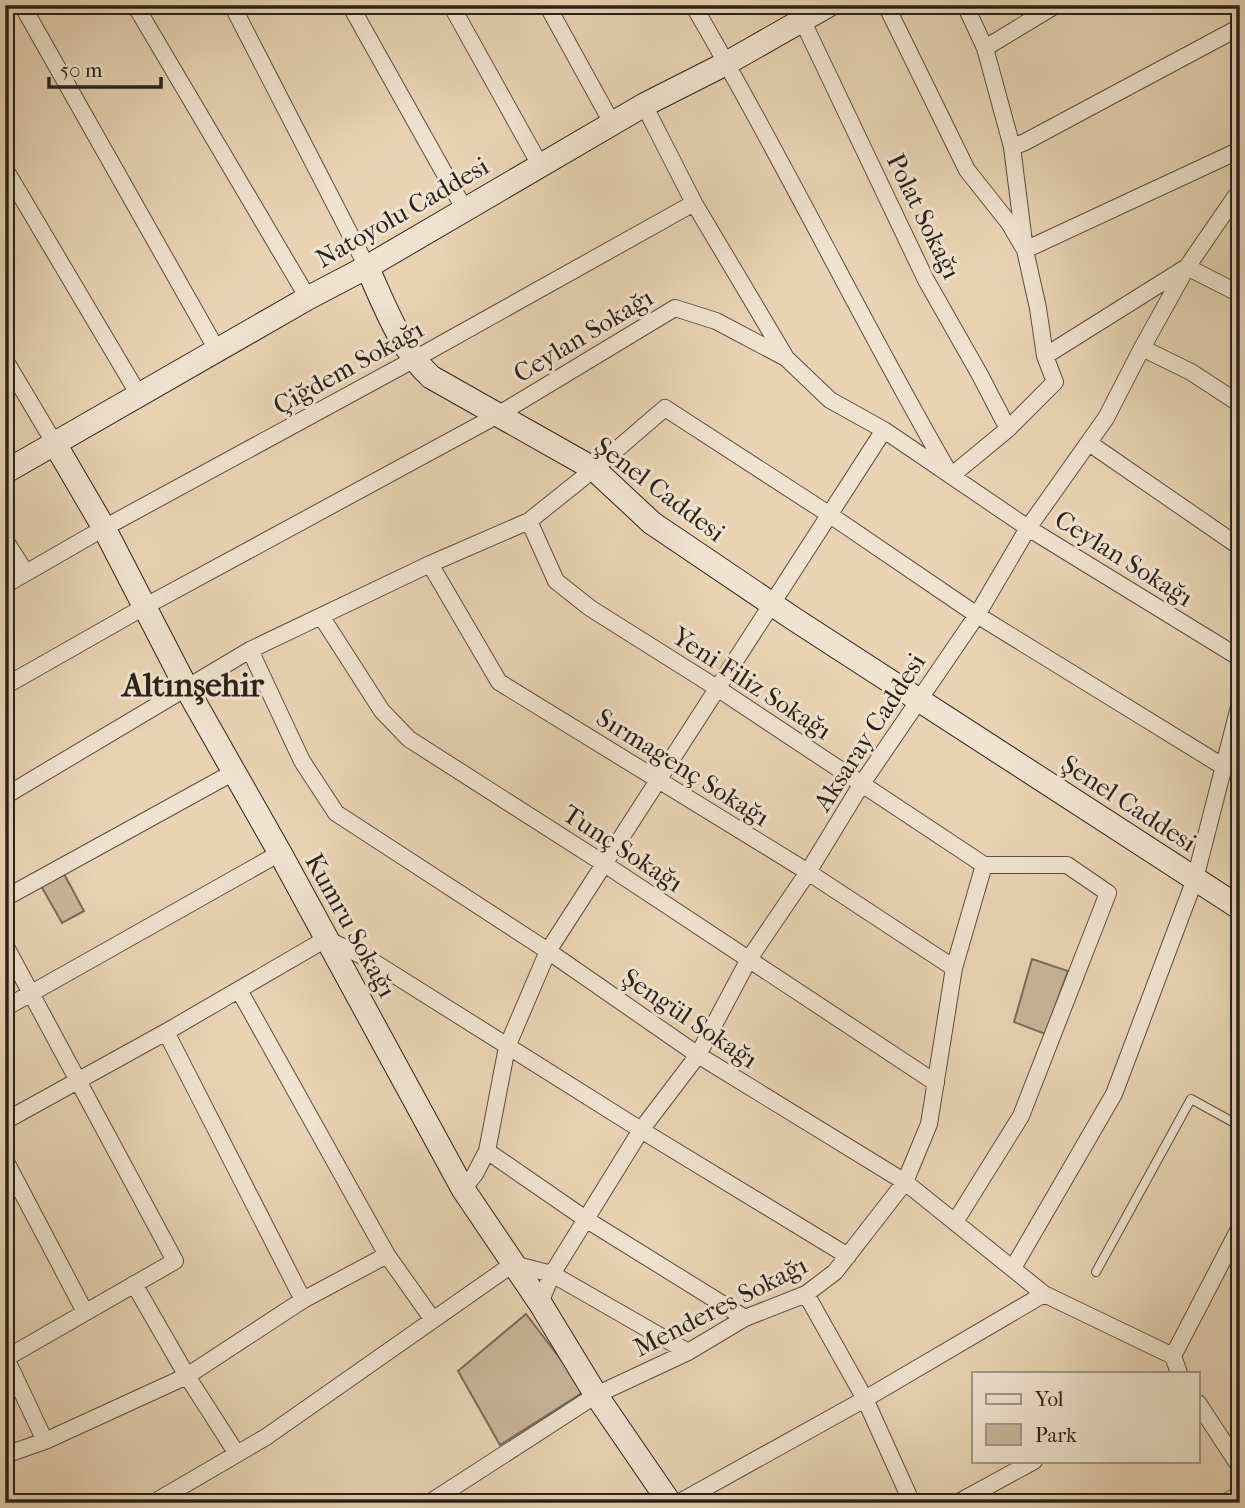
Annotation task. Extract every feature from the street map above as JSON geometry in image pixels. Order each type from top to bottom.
[{"type":"street","points":[[22,5],[217,350]]},
{"type":"street","points":[[135,5],[308,298]]},
{"type":"street","name":"Şenel Caddesi","points":[[232,5],[367,267],[399,336],[413,360],[431,377],[594,469],[652,523],[1240,908]]},
{"type":"street","points":[[350,5],[465,209]]},
{"type":"street","points":[[451,5],[540,165]]},
{"type":"street","points":[[547,5],[612,123]]},
{"type":"street","points":[[693,5],[727,63],[902,391],[951,476],[1008,429],[1055,382],[1045,355],[1026,250],[1012,147],[985,48],[965,5]]},
{"type":"street","name":"Natoyolu Caddesi","points":[[5,472],[367,267],[612,123],[727,63],[799,13],[829,5]]},
{"type":"street","points":[[886,5],[967,170],[1009,223],[1026,250]]},
{"type":"street","points":[[985,48],[1056,5]]},
{"type":"street","name":"Polat Sokağı","points":[[799,13],[926,280],[1008,429]]},
{"type":"street","points":[[1012,147],[1240,27]]},
{"type":"street","points":[[644,105],[694,203],[786,358]]},
{"type":"street","points":[[1026,250],[1240,150]]},
{"type":"street","points":[[5,169],[139,395]]},
{"type":"street","name":"Aksaray Caddesi","points":[[540,1303],[552,1275],[642,1130],[698,1055],[749,959],[808,872],[861,785],[977,615],[1028,528],[1106,418],[1186,267],[1240,190]]},
{"type":"street","name":"Çiğdem Sokağı","points":[[5,585],[694,203]]},
{"type":"street","points":[[1045,355],[1186,267],[1240,295]]},
{"type":"street","name":"Ceylan Sokağı","points":[[5,686],[144,607],[496,416],[675,308],[716,321],[786,358],[830,400],[884,430],[1028,528],[1240,658]]},
{"type":"street","points":[[1142,348],[1191,372],[1240,404]]},
{"type":"street","name":"Kumru Sokağı","points":[[5,360],[104,528],[187,689],[280,853],[463,1189],[540,1303],[596,1395],[670,1503]]},
{"type":"street","points":[[5,796],[250,650],[430,564],[528,521],[594,469],[664,408],[831,515],[977,615],[1224,766]]},
{"type":"street","points":[[463,1189],[475,1174],[487,1151],[507,1047],[548,951],[884,430]]},
{"type":"street","points":[[1088,443],[1240,547]]},
{"type":"street","name":"Yeni Filiz Sokağı","points":[[528,521],[556,580],[590,608],[717,688],[984,865]]},
{"type":"street","points":[[5,540],[26,573]]},
{"type":"street","name":"Sırmagenç Sokağı","points":[[430,564],[499,682],[808,872],[954,968]]},
{"type":"street","name":"Tunç Sokağı","points":[[321,616],[382,711],[409,740],[603,863],[936,1083]]},
{"type":"street","name":"Şengül Sokağı","points":[[250,650],[302,761],[336,813],[548,951],[698,1055],[905,1182],[1044,1294],[1173,1356]]},
{"type":"street","points":[[1013,1268],[1114,1094],[1195,879],[1240,702]]},
{"type":"street","points":[[5,898],[234,772]]},
{"type":"street","points":[[5,1008],[280,853]]},
{"type":"street","points":[[955,1222],[1021,1116],[1108,893],[1067,865],[984,865]]},
{"type":"street","name":"Menderes Sokağı","points":[[429,1503],[596,1395],[688,1352],[745,1318],[806,1294],[835,1272],[905,1182],[929,1124],[954,968],[984,865]]},
{"type":"street","points":[[5,1121],[326,939],[369,959],[848,1256]]},
{"type":"street","points":[[5,945],[175,1261],[6,1357],[45,1441]]},
{"type":"street","points":[[239,990],[387,1255],[433,1320]]},
{"type":"street","points":[[166,1032],[303,1300]]},
{"type":"street","points":[[487,1151],[587,1220],[745,1318]]},
{"type":"street","points":[[5,1160],[85,1312]]},
{"type":"street","points":[[1180,1372],[1173,1356],[1240,1227]]},
{"type":"street","points":[[5,1455],[45,1441],[187,1376],[303,1300],[387,1255]]},
{"type":"street","points":[[153,1503],[266,1437],[513,1264],[552,1275],[688,1352]]},
{"type":"street","points":[[134,1284],[187,1376],[237,1454]]},
{"type":"street","points":[[806,1294],[866,1399],[912,1503]]},
{"type":"street","points":[[678,1503],[866,1399],[1044,1294]]},
{"type":"street","points":[[1200,1407],[1240,1466]]},
{"type":"street","points":[[957,1503],[1032,1462]]},
{"type":"street","points":[[1224,1503],[1240,1494]]},
{"type":"lane","points":[[1096,1272],[1191,1099],[1239,1124]]},
{"type":"green space","points":[[63,872],[84,911],[62,923],[40,884]]},
{"type":"green space","points":[[1032,959],[1068,971],[1045,1034],[1014,1022]]},
{"type":"green space","points":[[526,1314],[585,1391],[500,1445],[458,1371]]},
{"type":"district","name":"Altınşehir","points":[[193,684]]}]
